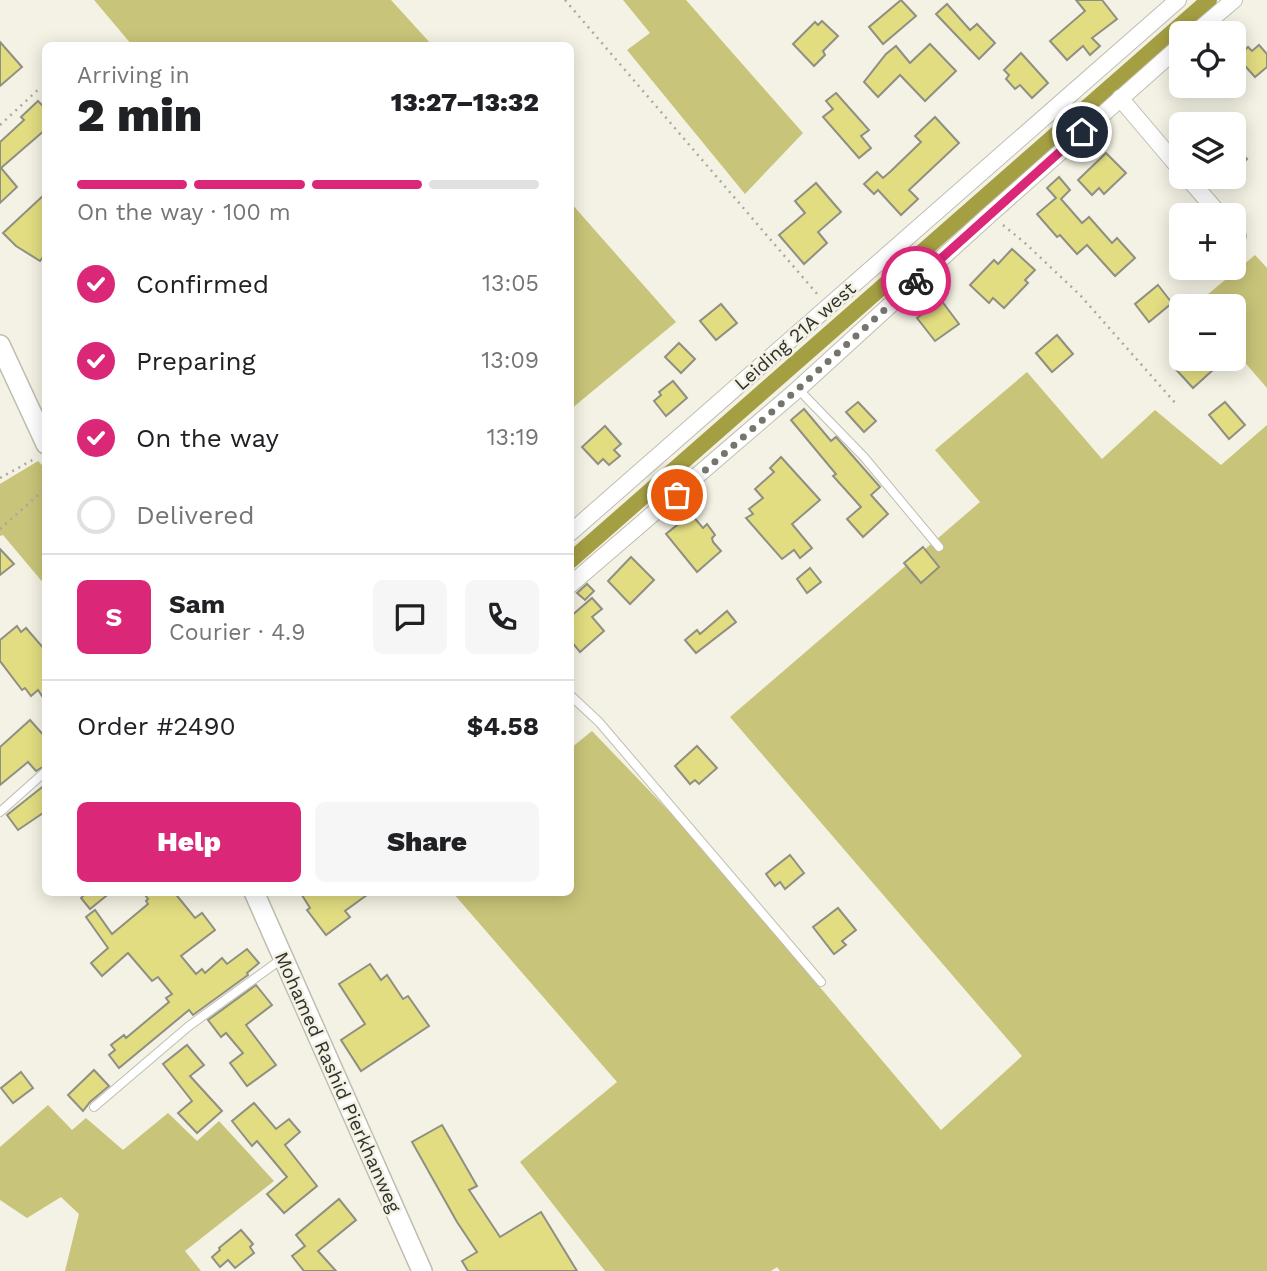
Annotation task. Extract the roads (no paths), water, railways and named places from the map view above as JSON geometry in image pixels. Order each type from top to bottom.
[{"type":"street","name":"Leiding 21A west","points":[[574,529],[1178,0]]},
{"type":"street","points":[[1209,21],[1234,0]]},
{"type":"street","points":[[574,582],[798,389],[1169,55]]},
{"type":"street","points":[[1120,98],[1169,156]]},
{"type":"street","points":[[1197,189],[1210,203]]},
{"type":"street","points":[[0,345],[42,435]]},
{"type":"street","name":"Mohamed Rashid Pierkhanweg","points":[[256,896],[422,1271]]},
{"type":"lane","points":[[798,389],[864,457],[939,547]]},
{"type":"lane","points":[[574,699],[599,722],[821,982]]},
{"type":"lane","points":[[0,812],[42,775]]},
{"type":"lane","points":[[94,1107],[189,1026],[283,958]]},
{"type":"waterway","points":[[574,557],[1209,0]]}]
